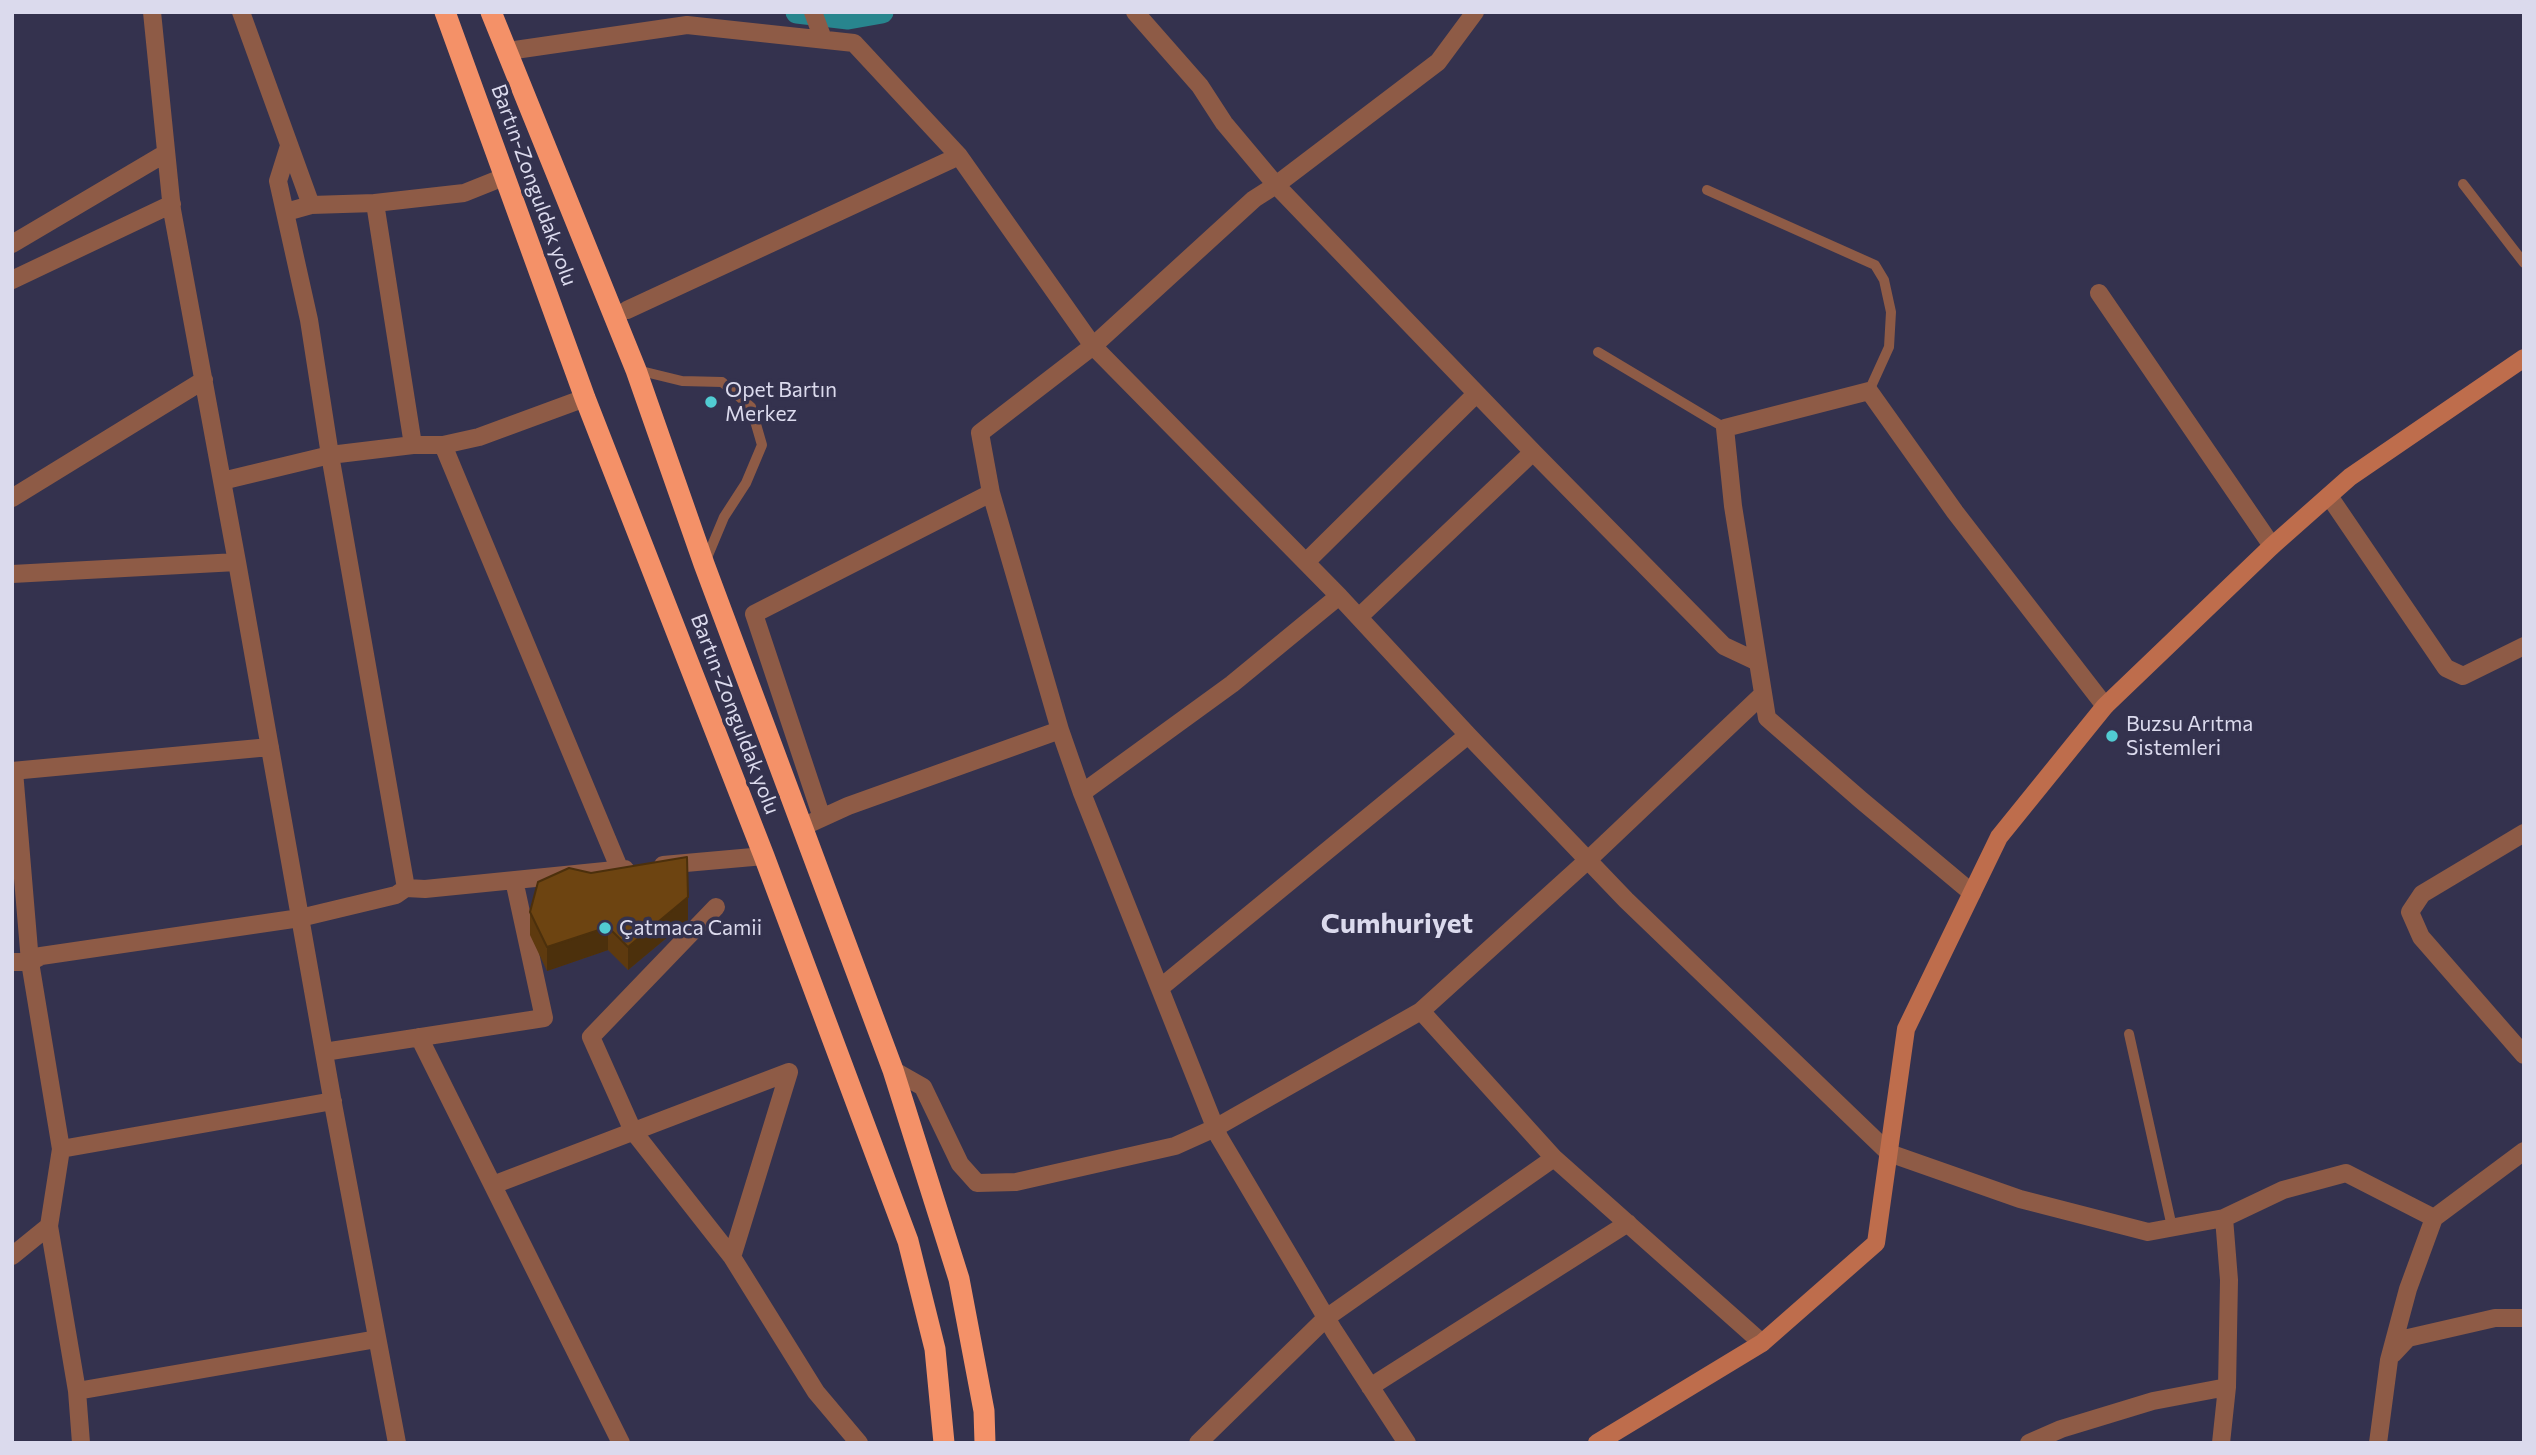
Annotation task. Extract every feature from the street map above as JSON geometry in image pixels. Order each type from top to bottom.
[{"type":"highway","name":"Bartın-Zonguldak yolu","points":[[445,12],[585,398],[764,856],[908,1241],[935,1349],[944,1443]]},
{"type":"highway","name":"Bartın-Zonguldak yolu","points":[[491,12],[636,370],[704,564],[893,1070],[959,1279],[984,1411],[985,1443]]},
{"type":"main road","points":[[1597,1443],[1762,1343],[1876,1243],[1906,1029],[1999,837],[2105,706],[2272,546],[2350,477],[2524,358]]},
{"type":"street","points":[[152,12],[172,204],[397,1443]]},
{"type":"street","points":[[241,12],[312,205]]},
{"type":"street","points":[[813,12],[822,39]]},
{"type":"street","points":[[1135,12],[1200,86],[1224,123],[1276,185],[1476,394],[1724,646],[1758,662]]},
{"type":"street","points":[[1407,1443],[1326,1318],[1215,1128],[1082,793],[1060,730],[991,494],[980,433],[1093,345],[1254,199],[1438,62],[1475,12]]},
{"type":"street","points":[[508,51],[687,25],[854,43],[959,156],[1093,345],[1339,596],[1636,909],[1889,1153],[2020,1199],[2148,1232],[2224,1218],[2283,1190],[2346,1173],[2434,1218]]},
{"type":"street","points":[[289,146],[278,181],[309,320],[406,888]]},
{"type":"street","points":[[12,244],[166,153]]},
{"type":"street","points":[[627,310],[959,156]]},
{"type":"street","points":[[286,212],[312,205],[375,203],[464,193],[504,177]]},
{"type":"street","points":[[375,203],[412,445]]},
{"type":"street","points":[[12,280],[172,204]]},
{"type":"street","points":[[2099,293],[2272,546]]},
{"type":"street","points":[[12,499],[204,380]]},
{"type":"street","points":[[1972,892],[1767,718],[1733,506],[1725,428],[1869,391],[1955,512],[2105,706]]},
{"type":"street","points":[[1306,562],[1476,394]]},
{"type":"street","points":[[222,481],[330,455],[412,445],[443,445],[479,437],[585,398]]},
{"type":"street","points":[[443,445],[620,870]]},
{"type":"street","points":[[1359,617],[1533,452]]},
{"type":"street","points":[[822,818],[754,614],[991,494]]},
{"type":"street","points":[[2329,496],[2446,668],[2463,676],[2524,646]]},
{"type":"street","points":[[12,574],[237,562]]},
{"type":"street","points":[[1082,793],[1231,684],[1339,596]]},
{"type":"street","points":[[893,1070],[923,1087],[960,1164],[977,1183],[1016,1182],[1175,1146],[1215,1128],[1421,1011],[1589,859],[1763,694]]},
{"type":"street","points":[[802,827],[848,806],[1060,730]]},
{"type":"street","points":[[1160,988],[1468,735]]},
{"type":"street","points":[[81,1443],[77,1391],[49,1226],[61,1149],[21,962],[13,771],[270,747]]},
{"type":"street","points":[[2524,833],[2422,894],[2410,912],[2421,937],[2524,1055]]},
{"type":"street","points":[[21,962],[41,956],[300,918],[396,895],[406,888],[425,889],[764,856]]},
{"type":"street","points":[[324,1052],[544,1017],[514,880]]},
{"type":"street","points":[[716,907],[591,1037],[634,1131],[732,1257],[816,1392],[859,1443]]},
{"type":"street","points":[[1421,1011],[1554,1158],[1762,1343]]},
{"type":"street","points":[[419,1037],[621,1443]]},
{"type":"street","points":[[492,1185],[789,1072],[732,1257]]},
{"type":"street","points":[[61,1149],[333,1101]]},
{"type":"street","points":[[2378,1443],[2389,1360],[2408,1289],[2434,1218],[2524,1151]]},
{"type":"street","points":[[1198,1443],[1326,1318],[1554,1158]]},
{"type":"street","points":[[2221,1443],[2227,1387],[2229,1280],[2224,1218]]},
{"type":"street","points":[[1370,1387],[1628,1223]]},
{"type":"street","points":[[12,1256],[49,1226]]},
{"type":"street","points":[[2389,1360],[2408,1338],[2496,1318],[2524,1318]]},
{"type":"street","points":[[77,1391],[377,1339]]},
{"type":"street","points":[[2029,1443],[2061,1429],[2152,1401],[2227,1387]]},
{"type":"lane","points":[[2463,184],[2524,263]]},
{"type":"lane","points":[[1707,190],[1875,265],[1884,280],[1891,312],[1889,347],[1869,391]]},
{"type":"lane","points":[[1598,352],[1725,428]]},
{"type":"lane","points":[[636,370],[682,381],[722,382],[751,407],[762,445],[746,482],[724,517],[704,564]]},
{"type":"lane","points":[[2129,1034],[2172,1227]]},
{"type":"building","name":"Çatmaca Camii","points":[[687,857],[688,897],[628,947],[608,927],[547,947],[530,912],[538,882],[569,868],[591,873]]},
{"type":"waterway","points":[[797,12],[848,18],[882,12]]},
{"type":"place","name":"Opet Bartın Merkez","points":[[711,402]]},
{"type":"place","name":"Buzsu Arıtma Sistemleri","points":[[2112,736]]},
{"type":"place","name":"Çatmaca Camii","points":[[605,928]]},
{"type":"district","name":"Cumhuriyet","points":[[1397,924]]}]
